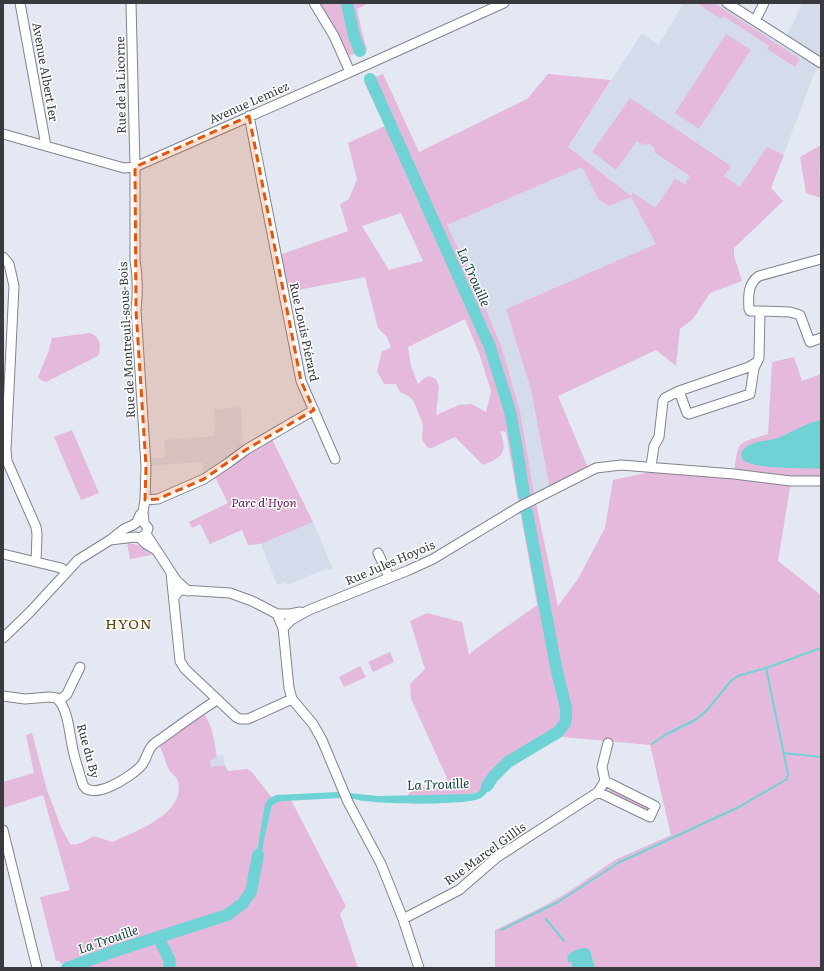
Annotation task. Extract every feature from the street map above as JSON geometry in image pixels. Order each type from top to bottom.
[{"type":"street","name":"Avenue Albert Ier","points":[[20,3],[46,146]]},
{"type":"street","name":"Rue de la Licorne","points":[[131,3],[135,167]]},
{"type":"street","points":[[314,3],[334,36],[350,72]]},
{"type":"street","name":"Avenue Lemiez","points":[[135,167],[504,3]]},
{"type":"street","points":[[727,3],[821,63]]},
{"type":"street","points":[[755,21],[764,3]]},
{"type":"street","name":"Rue Louis Piérard","points":[[249,116],[301,381],[335,459]]},
{"type":"street","points":[[3,134],[124,168],[135,167]]},
{"type":"street","name":"Rue de Montreuil-sous-Bois","points":[[135,167],[135,260],[138,274],[136,310],[146,466],[145,500],[143,512],[138,523]]},
{"type":"street","points":[[3,257],[8,261],[8,274],[14,286],[7,377],[5,455],[36,527],[36,562]]},
{"type":"street","points":[[821,259],[759,276],[754,280],[750,287],[749,309],[750,311],[790,312],[800,314],[810,342],[821,338]]},
{"type":"street","points":[[679,391],[688,413],[690,414],[750,394],[754,368],[759,358],[760,311]]},
{"type":"street","points":[[651,466],[654,446],[659,437],[663,400],[665,398],[679,391],[749,367],[756,362]]},
{"type":"street","points":[[145,500],[158,499],[204,479],[247,449],[314,410]]},
{"type":"street","name":"Rue Jules Hoyois","points":[[283,628],[291,620],[309,610],[433,559],[519,507],[596,468],[621,465],[651,466],[734,474],[783,481],[821,481]]},
{"type":"street","points":[[110,540],[141,536],[148,528],[138,523]]},
{"type":"street","points":[[138,523],[131,531],[141,536],[146,544],[157,551],[171,573],[185,590]]},
{"type":"street","points":[[5,634],[30,612],[78,560],[110,540],[116,534],[138,523]]},
{"type":"street","points":[[378,553],[389,577]]},
{"type":"street","points":[[3,554],[61,568],[66,572]]},
{"type":"street","points":[[171,573],[180,661],[185,669],[217,700],[240,719],[248,719],[292,699]]},
{"type":"street","points":[[174,597],[179,591],[185,590],[230,593],[252,601],[277,614],[283,628],[289,688],[292,699],[313,724],[322,740],[348,802],[381,864],[403,919],[419,968]]},
{"type":"street","name":"Rue Jules Hoyois","points":[[277,614],[290,614],[309,610]]},
{"type":"street","points":[[3,696],[25,699],[49,697],[57,698],[60,701],[67,694],[81,668]]},
{"type":"street","name":"Rue du By","points":[[60,701],[69,728],[73,751],[83,785],[91,791],[122,781],[131,775],[141,766],[154,743],[217,700]]},
{"type":"street","points":[[598,792],[650,818],[655,806],[605,781],[602,766],[608,743]]},
{"type":"street","name":"Rue Marcel Gillis","points":[[403,919],[459,890],[496,858],[598,792],[605,781]]},
{"type":"street","points":[[3,830],[37,968]]},
{"type":"highlighted area","points":[[249,116],[301,381],[314,410],[247,449],[204,479],[158,499],[145,500],[146,466],[136,310],[135,167]]},
{"type":"shaded area","points":[[684,3],[727,3],[784,39],[792,26],[802,3],[821,3],[821,63],[814,74],[771,188],[783,201],[734,248],[506,309],[531,390],[550,490],[535,499],[520,411],[502,348],[474,281],[447,225],[582,167],[598,199],[631,197],[568,147],[642,33],[658,45]]},
{"type":"shaded area","points":[[241,407],[243,451],[204,479],[202,462],[146,466],[146,459],[166,457],[164,440],[215,436],[214,409]]},
{"type":"shaded area","points":[[313,522],[333,569],[329,570],[328,568],[287,585],[285,582],[277,585],[261,544]]},
{"type":"shaded area","points":[[223,754],[225,765],[211,767],[210,760]]},
{"type":"green space","points":[[320,3],[369,3],[357,9],[367,50],[348,56]]},
{"type":"green space","points":[[697,3],[714,3],[800,59],[795,67],[767,49],[769,46],[723,16],[721,19]]},
{"type":"green space","points":[[726,34],[751,50],[699,129],[675,113]]},
{"type":"green space","points":[[383,74],[419,152],[527,99],[548,74],[611,80],[568,147],[631,196],[633,193],[655,208],[675,179],[685,184],[690,176],[655,153],[654,147],[649,144],[644,145],[637,141],[616,170],[592,152],[630,98],[731,166],[724,176],[740,187],[767,147],[784,155],[771,188],[783,201],[734,248],[734,256],[742,281],[710,293],[693,319],[680,329],[676,366],[656,350],[558,396],[589,470],[550,490],[531,390],[506,309],[656,244],[631,197],[609,206],[598,199],[582,167],[447,225],[474,281],[502,348],[520,411],[535,499],[558,606],[578,579],[605,528],[613,480],[650,472],[651,466],[734,474],[736,455],[740,445],[744,442],[768,434],[772,362],[794,357],[802,381],[821,374],[821,480],[791,481],[778,561],[821,595],[821,968],[595,968],[590,950],[580,949],[573,952],[568,957],[574,962],[571,966],[572,968],[495,968],[495,930],[565,894],[615,860],[671,835],[650,745],[552,736],[508,762],[506,759],[494,770],[478,792],[464,795],[406,797],[418,788],[428,787],[444,789],[447,778],[411,699],[410,684],[425,669],[410,621],[427,613],[462,622],[469,655],[537,605],[506,432],[500,431],[504,444],[502,453],[495,460],[483,465],[455,437],[432,448],[428,448],[424,443],[422,436],[423,424],[412,399],[401,392],[396,384],[384,384],[377,371],[382,351],[391,348],[387,337],[378,328],[365,277],[283,293],[276,256],[348,231],[340,204],[349,199],[357,179],[348,143],[385,126],[364,82]],"holes":[[[401,213],[423,261],[389,270],[362,226]],[[465,319],[479,353],[491,391],[486,412],[472,404],[459,405],[436,415],[439,387],[436,379],[429,376],[418,384],[411,366],[408,347]]]},
{"type":"green space","points":[[821,145],[821,165],[819,168],[821,172],[821,198],[806,193],[800,157]]},
{"type":"green space","points":[[89,333],[96,337],[100,342],[98,356],[46,382],[42,381],[38,377],[49,350],[52,338]]},
{"type":"green space","points":[[72,430],[99,493],[81,500],[54,437]]},
{"type":"green space","name":"Parc d'Hyon","points":[[270,435],[313,522],[261,544],[248,545],[242,530],[210,544],[200,524],[192,528],[189,522],[228,503],[213,473]]},
{"type":"green space","points":[[127,543],[138,545],[152,555],[130,559]]},
{"type":"green space","points":[[390,652],[394,662],[373,672],[368,662]]},
{"type":"green space","points":[[360,666],[366,677],[344,687],[339,677]]},
{"type":"green space","points":[[204,714],[211,729],[217,756],[215,759],[210,760],[211,767],[225,765],[228,771],[247,769],[251,771],[273,799],[269,804],[265,835],[272,806],[280,801],[291,800],[346,906],[340,914],[358,968],[175,968],[171,954],[162,939],[172,928],[133,939],[60,964],[60,961],[56,961],[40,897],[70,890],[43,795],[3,808],[3,782],[34,773],[26,735],[32,733],[47,790],[61,827],[70,844],[85,841],[94,836],[112,842],[145,827],[166,812],[174,803],[178,793],[178,782],[168,768],[157,742]]},
{"type":"green space","points":[[612,788],[649,807],[649,810],[647,812],[609,793]]},
{"type":"green space","points":[[158,942],[168,964],[166,968],[78,968]]},
{"type":"water","points":[[821,420],[821,469],[767,467],[748,463],[742,459],[742,451],[748,446],[778,438],[804,425]]},
{"type":"water","points":[[494,770],[498,777],[484,796],[472,801],[417,804],[376,802],[351,798],[349,793],[378,796],[471,794],[478,792]]},
{"type":"water","points":[[338,792],[341,798],[284,801],[278,802],[272,806],[258,872],[254,871],[265,804],[268,799],[276,795]]},
{"type":"water","points":[[585,948],[590,950],[595,968],[572,968],[571,966],[573,962],[569,963],[567,957],[575,950]]},
{"type":"waterway","name":"La Trouille","points":[[347,3],[354,36],[360,51]]},
{"type":"waterway","name":"La Trouille","points":[[370,79],[490,347],[510,411],[524,495]]},
{"type":"waterway","name":"La Trouille","points":[[487,786],[493,777],[508,762],[558,732],[565,723],[566,717],[566,708],[556,667],[527,512]]},
{"type":"waterway","points":[[652,744],[665,735],[697,719],[707,710],[731,681],[738,676],[766,668],[821,648]]},
{"type":"waterway","points":[[501,930],[558,902],[618,863],[739,807],[787,779],[788,774],[766,668]]},
{"type":"waterway","points":[[784,753],[821,757]]},
{"type":"waterway","name":"La Trouille","points":[[67,968],[227,915],[242,904],[251,892],[258,855]]},
{"type":"waterway","points":[[546,919],[564,941]]},
{"type":"waterway","name":"La Trouille","points":[[158,937],[170,961],[169,968]]},
{"type":"district","name":"HYON","points":[[129,624]]}]
